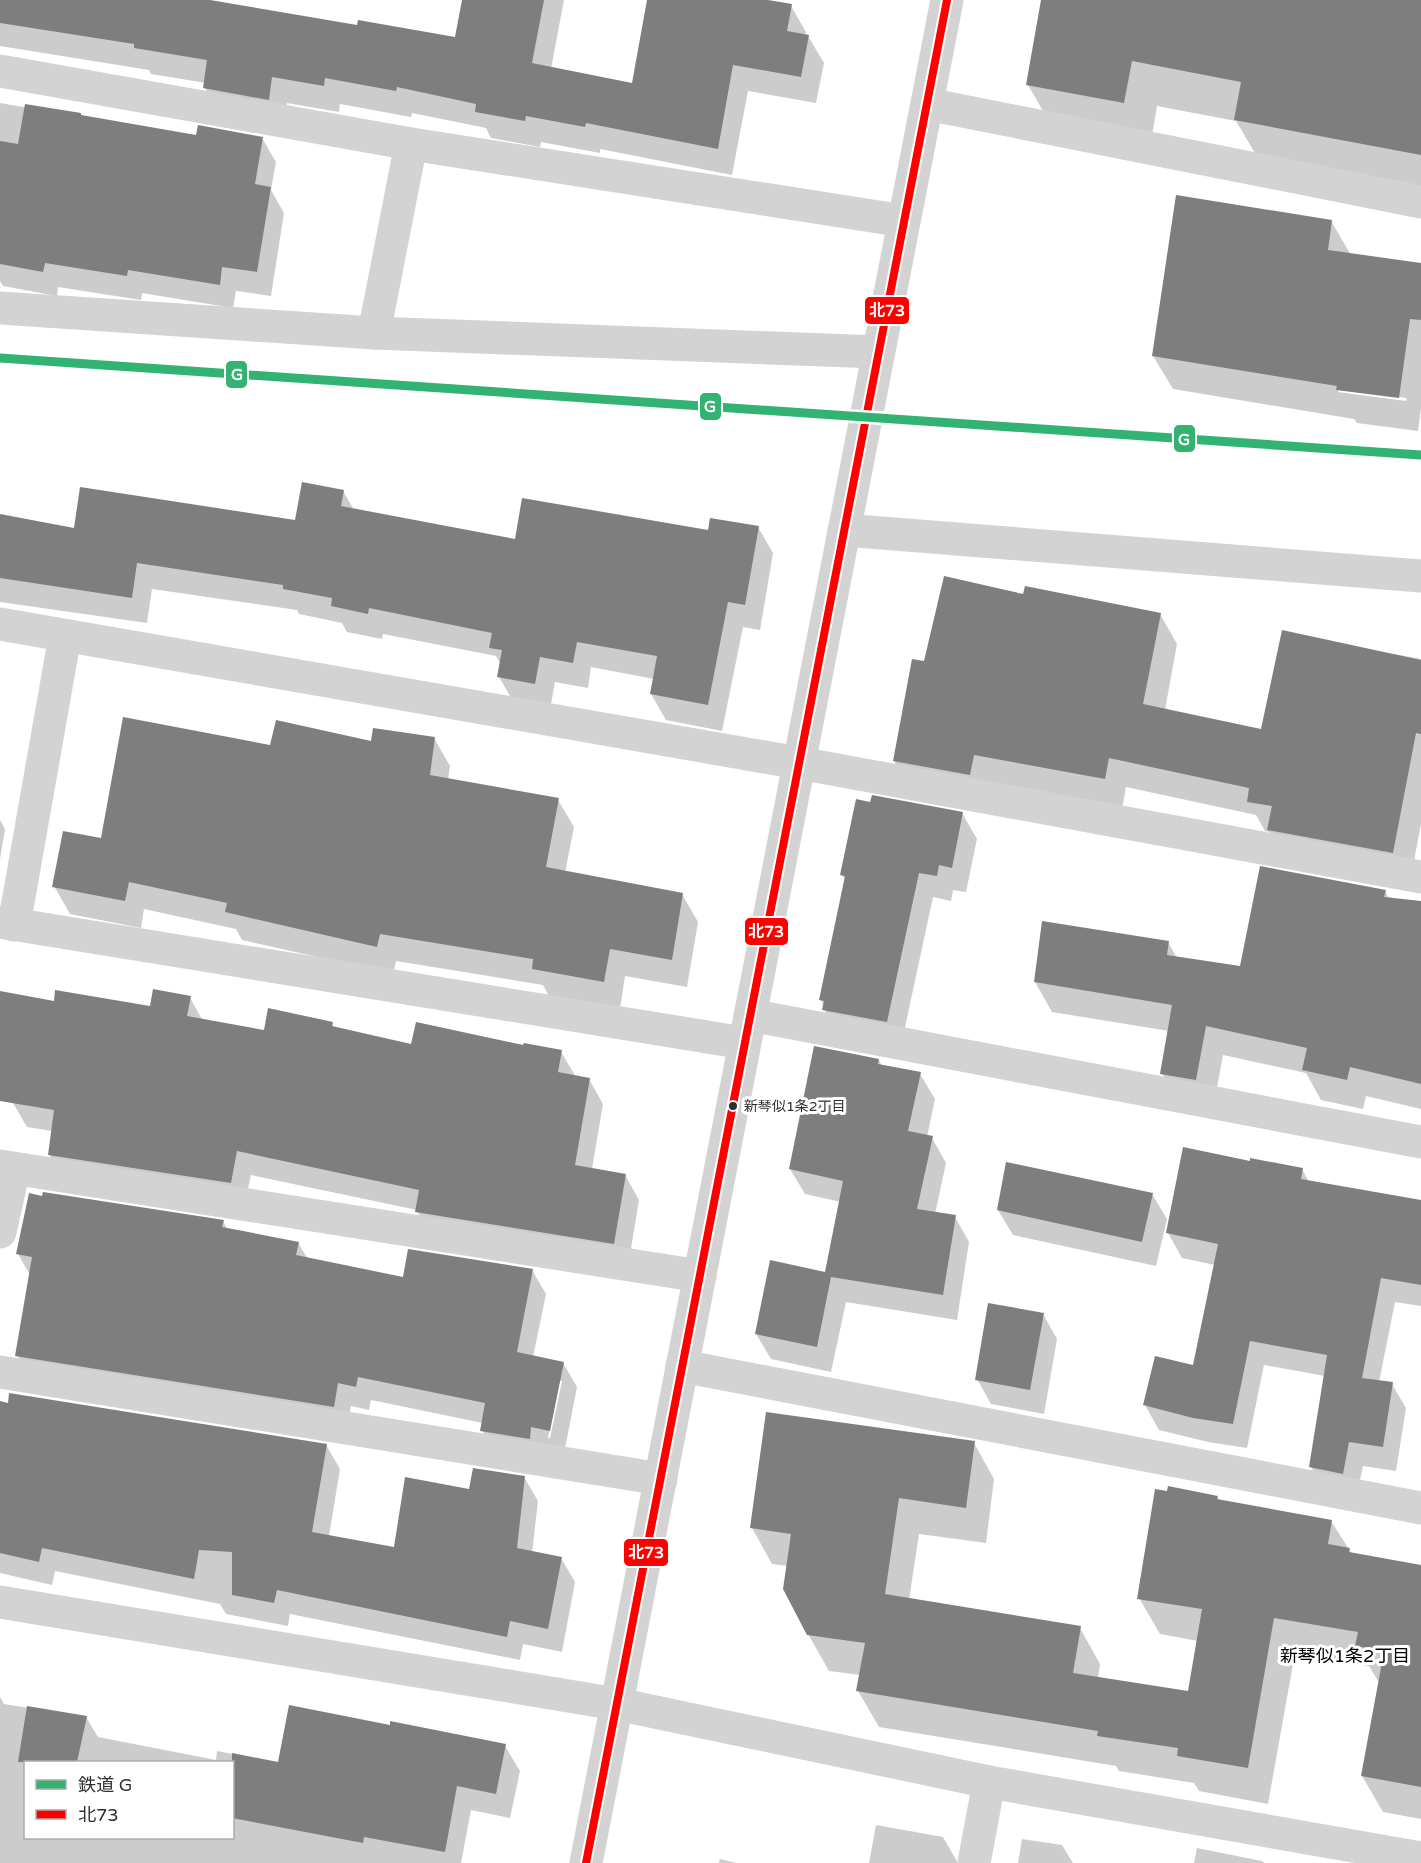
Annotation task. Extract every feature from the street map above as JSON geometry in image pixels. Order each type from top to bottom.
[{"type":"street","points":[[586,1863],[947,0]]},
{"type":"street","points":[[0,71],[411,144],[904,221]]},
{"type":"street","points":[[927,104],[1421,202]]},
{"type":"street","points":[[375,333],[411,144]]},
{"type":"street","points":[[0,308],[375,333],[878,352]]},
{"type":"street","points":[[844,530],[1421,576]]},
{"type":"street","points":[[0,624],[799,764],[1421,877]]},
{"type":"street","points":[[65,636],[7,923],[747,1029],[1421,1142]]},
{"type":"street","points":[[0,1232],[7,1168],[700,1276]]},
{"type":"street","points":[[682,1366],[1421,1508]]},
{"type":"street","points":[[0,1372],[661,1479]]},
{"type":"street","points":[[0,1602],[617,1704],[1306,1851],[1421,1858]]},
{"type":"street","points":[[974,1863],[989,1782]]},
{"type":"building","points":[[0,0],[210,0],[357,25],[358,20],[455,37],[462,0],[544,0],[532,63],[632,83],[647,0],[768,0],[792,4],[787,31],[809,35],[801,77],[733,65],[718,149],[586,123],[585,127],[526,116],[525,121],[475,112],[476,104],[397,87],[396,91],[325,78],[324,86],[272,77],[269,100],[203,88],[207,60],[134,48],[134,44],[0,23]]},
{"type":"building","points":[[1041,0],[1421,0],[1421,155],[1234,120],[1241,82],[1132,61],[1124,103],[1026,85]]},
{"type":"building","points":[[25,104],[196,135],[198,125],[263,137],[255,184],[271,187],[257,272],[222,267],[220,285],[128,270],[127,276],[45,263],[43,272],[0,264],[0,141],[18,144]]},
{"type":"building","points":[[1176,195],[1332,220],[1328,250],[1421,263],[1421,320],[1410,319],[1399,398],[1336,390],[1337,386],[1152,356]]},
{"type":"building","points":[[302,482],[344,490],[341,506],[515,539],[522,498],[708,530],[710,518],[759,526],[745,605],[728,602],[708,705],[650,694],[657,656],[577,642],[573,663],[540,657],[535,684],[497,677],[502,650],[489,648],[492,633],[369,608],[368,614],[331,606],[332,598],[283,589],[283,585],[137,563],[132,598],[0,578],[0,514],[74,528],[80,487],[295,520]]},
{"type":"building","points":[[944,576],[1023,594],[1025,586],[1161,613],[1143,704],[1261,729],[1282,630],[1421,660],[1421,734],[1416,733],[1393,853],[1267,830],[1272,806],[1247,802],[1249,788],[1109,758],[1105,779],[974,755],[970,775],[893,761],[912,659],[924,661]]},
{"type":"building","points":[[123,717],[270,745],[276,720],[371,741],[373,728],[435,737],[430,775],[559,798],[546,867],[683,893],[672,960],[610,949],[604,982],[532,969],[533,959],[380,934],[377,947],[225,912],[227,903],[129,882],[125,901],[52,887],[63,831],[101,838]]},
{"type":"building","points":[[872,795],[963,812],[952,868],[939,865],[937,876],[919,873],[887,1022],[822,1010],[824,1001],[819,1000],[845,876],[840,875],[856,799],[870,802]]},
{"type":"building","points":[[1260,866],[1386,890],[1384,897],[1421,901],[1421,1084],[1350,1067],[1347,1080],[1302,1070],[1307,1048],[1206,1026],[1196,1080],[1160,1074],[1172,1005],[1034,982],[1042,921],[1169,941],[1167,955],[1240,966]]},
{"type":"building","points":[[153,989],[191,996],[187,1016],[264,1030],[268,1008],[333,1022],[332,1026],[411,1044],[416,1022],[523,1045],[524,1043],[562,1050],[558,1072],[590,1078],[575,1165],[626,1174],[614,1244],[415,1212],[419,1190],[237,1151],[231,1183],[48,1155],[54,1110],[0,1101],[0,991],[54,1001],[55,990],[150,1006]]},
{"type":"building","points":[[814,1046],[879,1059],[878,1064],[921,1072],[908,1131],[933,1136],[917,1209],[956,1215],[943,1295],[831,1277],[817,1347],[755,1334],[770,1260],[825,1272],[843,1181],[789,1169]]},
{"type":"building","points":[[1183,1147],[1250,1161],[1250,1158],[1303,1168],[1301,1179],[1421,1200],[1421,1285],[1381,1278],[1362,1378],[1393,1382],[1383,1447],[1349,1442],[1343,1474],[1309,1467],[1327,1355],[1250,1341],[1233,1424],[1193,1418],[1143,1405],[1155,1356],[1193,1365],[1218,1244],[1166,1233]]},
{"type":"building","points":[[1006,1162],[1153,1193],[1142,1242],[997,1210]]},
{"type":"building","points":[[43,1192],[224,1220],[222,1227],[299,1242],[296,1255],[403,1277],[408,1249],[533,1269],[517,1352],[564,1362],[550,1431],[531,1427],[530,1439],[480,1431],[485,1403],[358,1377],[356,1387],[338,1383],[334,1407],[15,1356],[32,1257],[16,1254],[29,1193],[42,1196]]},
{"type":"building","points":[[988,1303],[1044,1313],[1030,1390],[975,1380]]},
{"type":"building","points":[[9,1393],[327,1444],[312,1532],[394,1547],[405,1477],[469,1489],[473,1468],[525,1476],[517,1548],[562,1557],[548,1629],[510,1621],[507,1637],[277,1590],[274,1603],[232,1595],[232,1552],[199,1550],[194,1579],[42,1548],[39,1562],[0,1553],[0,1401],[8,1403]]},
{"type":"building","points":[[766,1412],[975,1441],[966,1508],[899,1498],[885,1594],[1081,1626],[1073,1673],[1188,1691],[1202,1609],[1137,1599],[1155,1489],[1167,1491],[1168,1486],[1218,1496],[1217,1499],[1332,1520],[1328,1544],[1350,1548],[1349,1552],[1421,1565],[1421,1787],[1361,1776],[1384,1651],[1355,1646],[1358,1632],[1274,1618],[1248,1768],[1177,1756],[1178,1748],[1097,1736],[1098,1731],[856,1691],[865,1643],[807,1635],[783,1589],[791,1534],[750,1528]]},
{"type":"building","points":[[289,1705],[390,1725],[390,1721],[506,1744],[496,1794],[457,1786],[445,1852],[364,1837],[363,1843],[234,1818],[232,1753],[278,1762]]},
{"type":"building","points":[[27,1706],[87,1716],[77,1761],[18,1762]]},
{"type":"rail line","name":"G","points":[[0,358],[1421,455]]},
{"type":"transit line","name":"北73","points":[[586,1863],[947,0]]},
{"type":"place","name":"新琴似1条2丁目","points":[[733,1106]]},
{"type":"district","name":"新琴似1条2丁目","points":[[1345,1656]]}]
